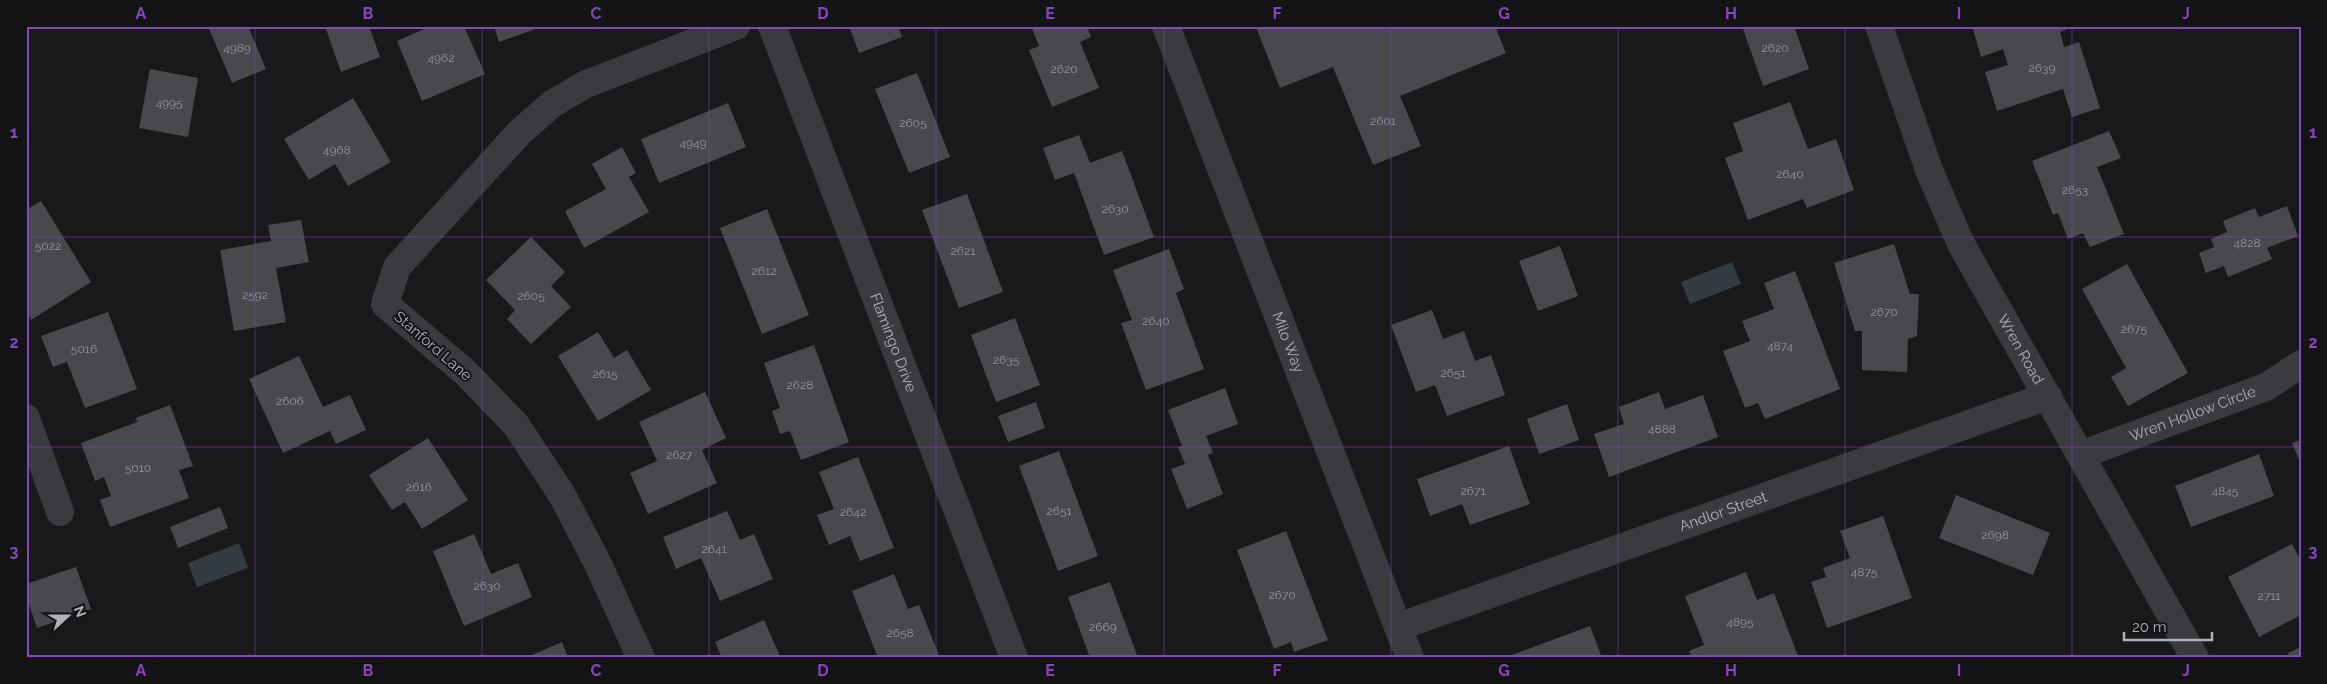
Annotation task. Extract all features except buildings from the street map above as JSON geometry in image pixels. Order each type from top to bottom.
[{"type":"street","name":"Stanford Lane","points":[[641,658],[597,562],[562,495],[516,425],[466,373],[385,304],[397,267],[520,132],[552,104],[584,85],[736,26]]},
{"type":"street","name":"Flamingo Drive","points":[[772,26],[1014,658]]},
{"type":"street","name":"Milo Way","points":[[1166,26],[1410,658]]},
{"type":"street","name":"Wren Road","points":[[1879,26],[1929,170],[1961,244],[2195,658]]},
{"type":"street","name":"Wren Hollow Circle","points":[[2080,455],[2266,387],[2301,364]]},
{"type":"street","name":"Andlor Street","points":[[1398,627],[2048,396]]},
{"type":"street","points":[[26,418],[60,512]]},
{"type":"shaded area","points":[[1732,262],[1741,284],[1690,304],[1681,282]]},
{"type":"shaded area","points":[[239,543],[248,568],[197,587],[188,563]]}]
